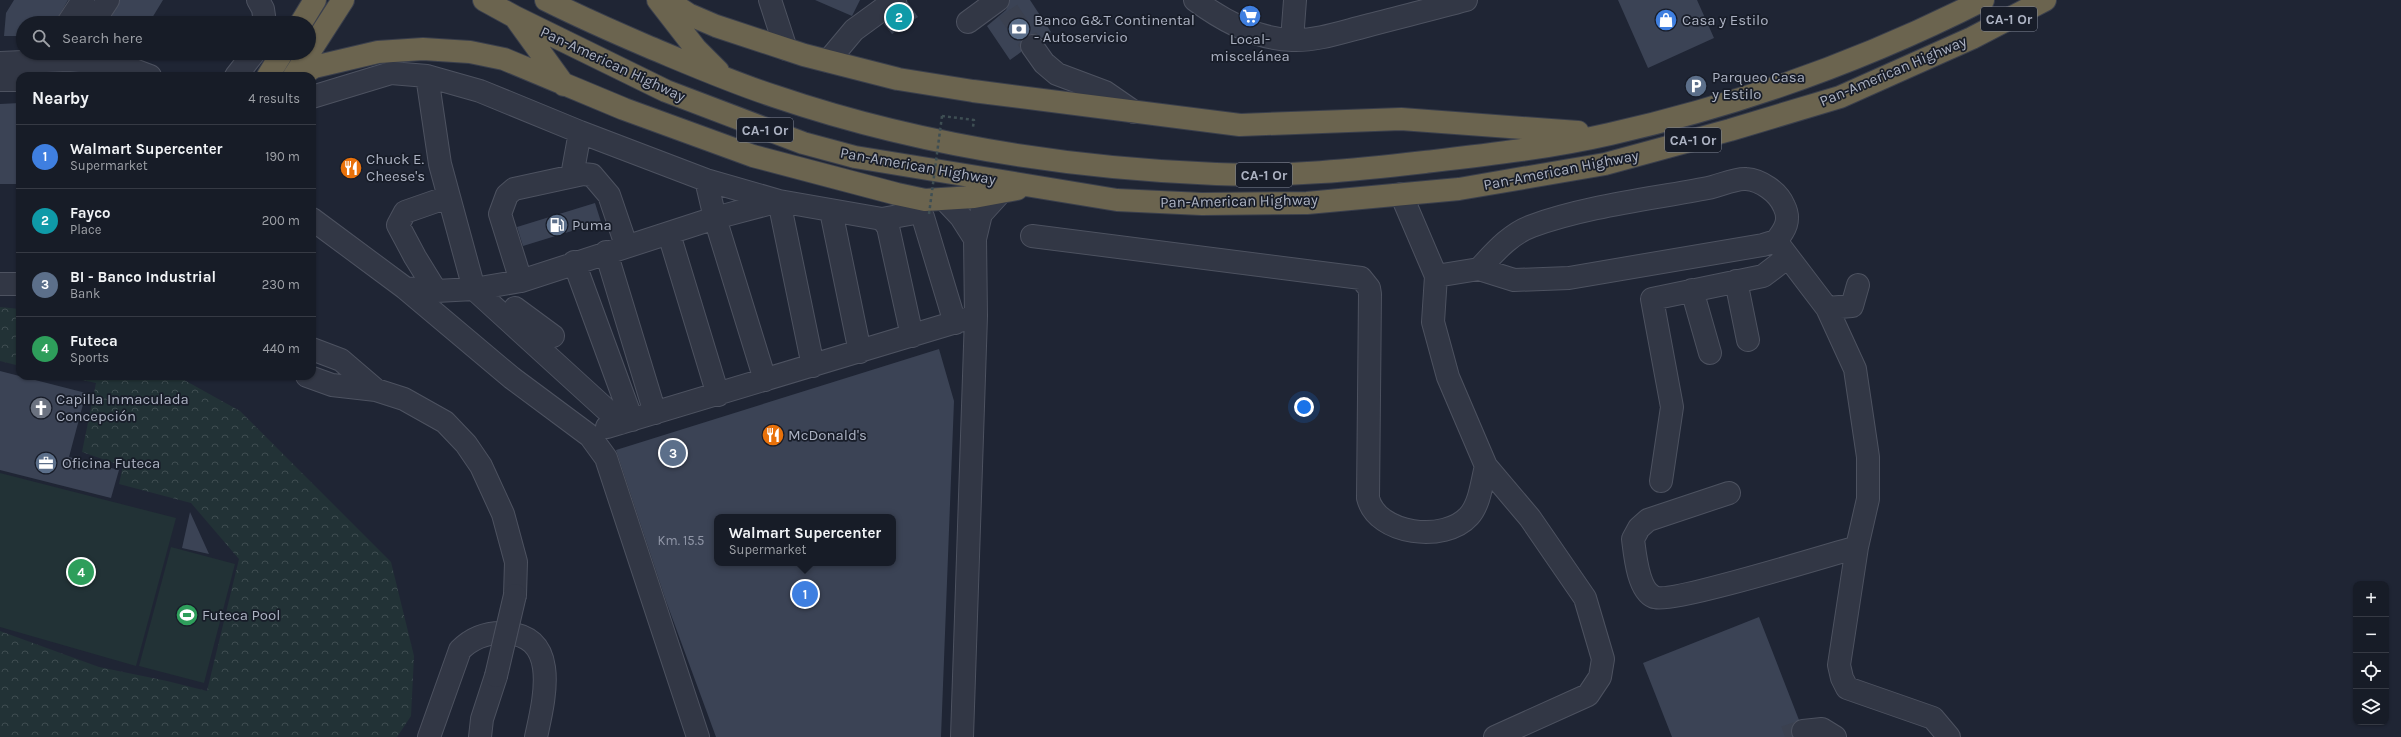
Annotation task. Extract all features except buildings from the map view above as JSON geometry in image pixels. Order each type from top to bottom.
[{"type":"highway","points":[[305,16],[315,0]]},
{"type":"highway","points":[[316,42],[343,0]]},
{"type":"highway","name":"Pan-American Highway","points":[[484,0],[515,17],[666,91],[735,119],[802,143],[855,156],[1117,200],[1202,204],[1307,203],[1401,194],[1459,188],[1605,164],[1730,130],[1840,96],[1972,38],[2045,0]]},
{"type":"highway","name":"Pan-American Highway","points":[[546,0],[623,36],[724,78],[816,109],[931,138],[1058,160],[1162,171],[1218,175],[1315,174],[1481,156],[1609,134],[1710,108],[1832,69],[1903,40],[1982,0]]},
{"type":"highway","points":[[658,0],[696,49],[724,78]]},
{"type":"highway","points":[[667,0],[688,14],[716,26],[786,49],[898,79],[973,92],[1240,125],[1401,119],[1609,134]]},
{"type":"highway","points":[[515,17],[564,85]]},
{"type":"highway","points":[[306,72],[314,67],[344,58],[378,52],[423,49],[470,52],[504,59],[564,85],[753,156],[912,198],[925,200],[936,206],[974,197],[1034,187]]},
{"type":"highway","points":[[270,72],[278,60]]},
{"type":"highway","points":[[297,72],[304,60]]},
{"type":"street","points":[[73,16],[83,0]]},
{"type":"street","points":[[98,16],[108,0]]},
{"type":"street","points":[[258,0],[263,9],[264,16]]},
{"type":"street","points":[[770,0],[786,49]]},
{"type":"street","points":[[828,61],[858,27],[895,0]]},
{"type":"street","points":[[1195,0],[1210,12],[1238,25],[1271,37],[1292,40],[1320,38],[1466,0]]},
{"type":"street","points":[[1292,40],[1295,0]]},
{"type":"street","points":[[968,22],[1002,4]]},
{"type":"street","points":[[1032,46],[1044,63],[1057,74],[1105,92],[1134,112]]},
{"type":"street","points":[[0,63],[22,60]]},
{"type":"street","points":[[91,60],[118,64],[139,72]]},
{"type":"street","points":[[239,72],[249,60]]},
{"type":"street","points":[[316,97],[391,73],[427,76],[480,91],[580,132],[706,180],[779,201],[882,219],[915,213],[923,218],[956,323]]},
{"type":"street","points":[[427,76],[440,164],[455,194],[481,258]]},
{"type":"street","points":[[0,80],[16,80]]},
{"type":"street","points":[[572,176],[580,132]]},
{"type":"street","points":[[521,281],[500,214],[507,195],[514,189],[572,176],[592,175],[610,195],[616,249],[655,413]]},
{"type":"street","points":[[1479,270],[1507,239],[1532,226],[1590,211],[1721,185],[1745,178],[1757,181],[1768,188],[1784,206],[1787,222],[1782,249],[1763,276],[1653,298],[1652,301],[1672,407],[1661,481]]},
{"type":"street","points":[[706,180],[715,218],[765,380]]},
{"type":"street","points":[[962,737],[976,316],[975,239],[981,214],[1001,192]]},
{"type":"street","points":[[455,194],[481,288],[627,422]]},
{"type":"street","points":[[436,292],[398,225],[405,212],[455,194]]},
{"type":"street","points":[[1401,194],[1436,276],[1434,322],[1448,377],[1486,466],[1530,518],[1585,598],[1603,658],[1600,677],[1588,695],[1495,737]]},
{"type":"street","points":[[405,288],[436,292],[481,288],[521,281],[574,262],[669,234],[715,218],[779,201]]},
{"type":"street","points":[[779,201],[813,366]]},
{"type":"street","points":[[936,206],[961,217],[975,239]]},
{"type":"street","points":[[831,211],[860,352]]},
{"type":"street","points":[[882,219],[888,227],[912,336]]},
{"type":"street","points":[[316,221],[405,288],[512,378],[590,436],[606,458],[698,737]]},
{"type":"street","points":[[669,234],[718,395]]},
{"type":"street","points":[[1032,236],[1361,278],[1369,288],[1370,294],[1368,498],[1373,512],[1391,524],[1418,532],[1450,530],[1466,519],[1474,510],[1486,466]]},
{"type":"street","points":[[1436,276],[1479,270],[1514,280],[1569,278],[1763,245],[1782,249],[1827,308],[1856,369],[1868,457],[1868,500],[1857,547],[1840,665],[1842,678],[1847,688],[1933,718],[1949,737]]},
{"type":"street","points":[[574,262],[627,422]]},
{"type":"street","points":[[1736,281],[1748,340]]},
{"type":"street","points":[[0,284],[16,284]]},
{"type":"street","points":[[1827,308],[1852,306],[1858,285]]},
{"type":"street","points":[[481,288],[553,336]]},
{"type":"street","points":[[1692,290],[1710,353]]},
{"type":"street","points":[[590,436],[655,413],[976,316]]},
{"type":"street","points":[[316,351],[341,360],[376,390]]},
{"type":"street","points":[[316,379],[332,385],[376,390],[404,400],[445,422],[466,444],[481,466],[503,514],[516,562],[514,595],[496,676],[482,719],[480,737]]},
{"type":"street","points":[[1729,493],[1648,520],[1639,528],[1633,539],[1638,569],[1646,591],[1654,597],[1662,599],[1712,588],[1857,547]]},
{"type":"street","points":[[429,737],[460,650],[473,639],[489,634],[501,633],[522,637],[535,645],[543,659],[546,676],[536,737]]},
{"type":"street","points":[[1803,731],[1822,729],[1835,737]]},
{"type":"path","points":[[936,206],[942,116],[974,120]]},
{"type":"green space","points":[[0,307],[16,309],[16,365],[0,361]]},
{"type":"green space","points":[[82,380],[184,380],[240,411],[391,562],[414,656],[411,716],[397,737],[0,737],[0,631],[99,667],[207,691],[239,559],[191,503],[119,484],[123,466],[82,452],[96,383]]},
{"type":"green space","points":[[0,473],[176,518],[136,666],[0,627]]},
{"type":"green space","name":"Futeca Pool","points":[[171,547],[235,564],[204,683],[139,666]]},
{"type":"tunnel","points":[[1008,11],[1032,46]]},
{"type":"tunnel","points":[[1785,737],[1803,731]]},
{"type":"place","name":"Local- miscelánea","points":[[1250,16]]},
{"type":"place","name":"Fayco","points":[[899,17]]},
{"type":"place","name":"Casa y Estilo","points":[[1666,20]]},
{"type":"place","name":"Banco G&T Continental - Autoservicio","points":[[1019,29]]},
{"type":"place","name":"Parqueo Casa y Estilo","points":[[1696,86]]},
{"type":"place","name":"Chuck E. Cheese's","points":[[351,168]]},
{"type":"place","name":"Puma","points":[[557,225]]},
{"type":"place","name":"Capilla Inmaculada Concepción","points":[[41,408]]},
{"type":"place","name":"McDonald's","points":[[773,435]]},
{"type":"place","name":"BI - Banco Industrial","points":[[673,453]]},
{"type":"place","name":"Oficina Futeca","points":[[46,463]]},
{"type":"place","name":"Futeca","points":[[81,572]]},
{"type":"place","name":"Walmart Supercenter","points":[[805,594]]},
{"type":"place","name":"Futeca Pool","points":[[187,615]]}]
